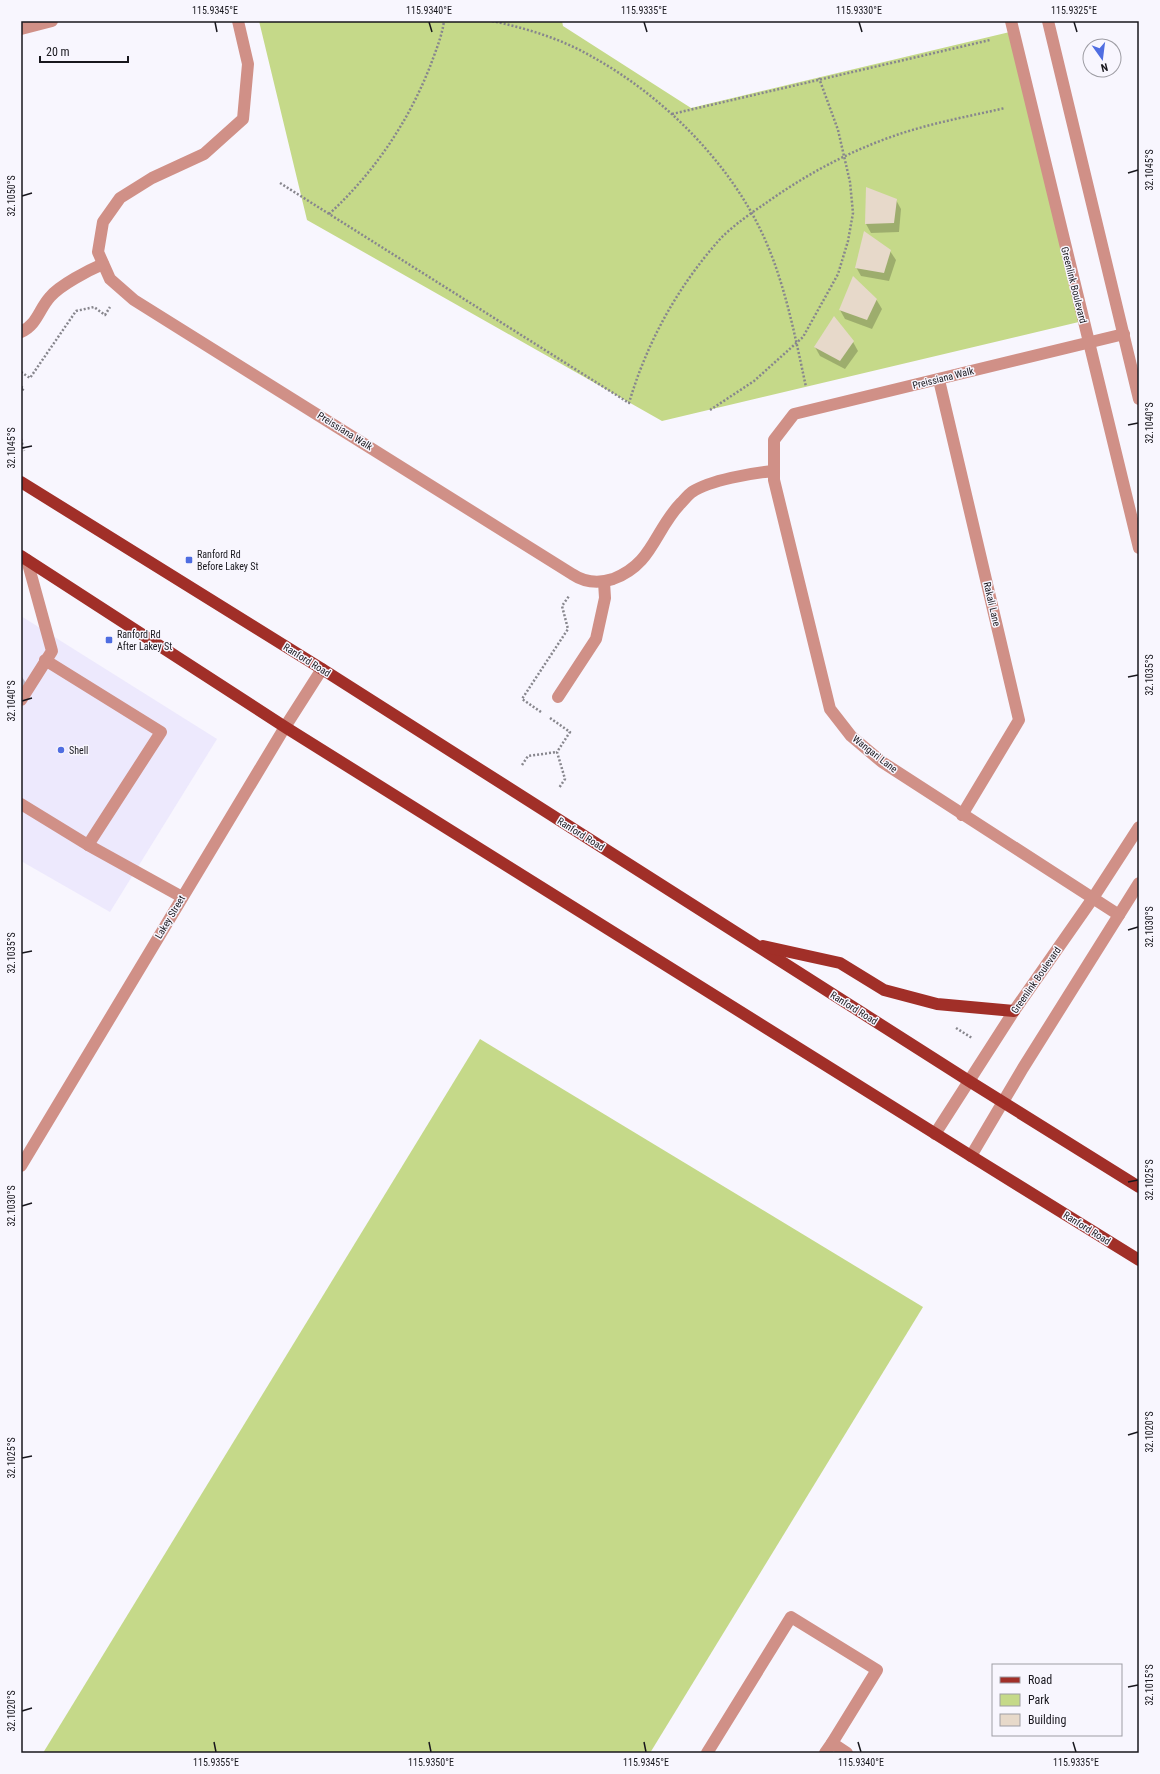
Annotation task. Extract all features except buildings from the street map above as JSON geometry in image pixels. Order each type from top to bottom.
[{"type":"main road","name":"Ranford Road","points":[[21,482],[322,669],[969,1081],[1139,1187]]},
{"type":"main road","name":"Ranford Road","points":[[24,558],[285,727],[1139,1260]]},
{"type":"main road","points":[[754,944],[840,963],[884,990],[937,1004],[1014,1011]]},
{"type":"street","points":[[21,29],[52,21]]},
{"type":"street","name":"Preissiana Walk","points":[[238,21],[248,64],[243,119],[204,154],[152,178],[120,198],[103,222],[98,252],[110,279],[134,300],[579,578],[604,582],[626,574],[646,556],[674,510],[692,492],[715,482],[754,473],[774,471]]},
{"type":"street","name":"Greenlink Boulevard","points":[[1011,21],[1139,548]]},
{"type":"street","points":[[1048,21],[1139,400]]},
{"type":"street","points":[[21,332],[29,328],[50,296],[84,272],[103,264]]},
{"type":"street","name":"Preissiana Walk","points":[[774,440],[794,414],[1124,334]]},
{"type":"street","name":"Rakali Lane","points":[[939,380],[1019,720],[962,815]]},
{"type":"street","name":"Wangari Lane","points":[[774,440],[774,480],[830,709],[851,736],[882,762],[1119,915]]},
{"type":"street","points":[[21,700],[52,651],[24,558]]},
{"type":"street","points":[[558,697],[596,639],[605,598],[604,582]]},
{"type":"street","points":[[45,660],[161,732],[88,845]]},
{"type":"street","name":"Lakey Street","points":[[21,1166],[182,897],[322,669]]},
{"type":"street","points":[[21,804],[88,845],[182,897]]},
{"type":"street","name":"Greenlink Boulevard","points":[[935,1134],[1014,1011],[1093,898],[1139,827]]},
{"type":"street","points":[[971,1156],[1139,883]]},
{"type":"street","points":[[707,1753],[791,1617],[877,1670],[828,1748],[847,1753]]},
{"type":"path","points":[[329,214],[347,197],[381,157],[419,94],[442,34],[444,21]]},
{"type":"path","points":[[492,21],[549,37],[588,54],[638,85],[672,114],[714,158],[751,213],[763,235],[781,282],[797,342],[806,387]]},
{"type":"path","points":[[672,114],[819,78],[990,40]]},
{"type":"path","points":[[710,410],[754,381],[803,337],[838,274],[848,241],[853,213],[850,182],[838,130],[819,78]]},
{"type":"path","points":[[280,183],[629,403],[638,374],[658,329],[684,284],[722,237],[751,213],[792,184],[818,169],[888,137],[922,127],[1005,108]]},
{"type":"path","points":[[21,372],[30,378],[76,311],[94,307],[105,315],[112,304]]},
{"type":"path","points":[[21,387],[24,388],[21,392]]},
{"type":"path","points":[[21,439],[24,451]]},
{"type":"path","points":[[522,765],[528,756],[557,752]]},
{"type":"shaded area","points":[[21,616],[217,739],[110,912],[21,861]]},
{"type":"green space","points":[[259,21],[562,21],[563,26],[691,108],[1014,31],[1083,321],[662,421],[307,220]]},
{"type":"green space","points":[[480,1039],[923,1307],[650,1753],[43,1753]]},
{"type":"place","name":"Ranford Rd Before Lakey St","points":[[189,560]]},
{"type":"place","name":"Ranford Rd After Lakey St","points":[[109,640]]},
{"type":"place","name":"Shell","points":[[61,750]]}]
